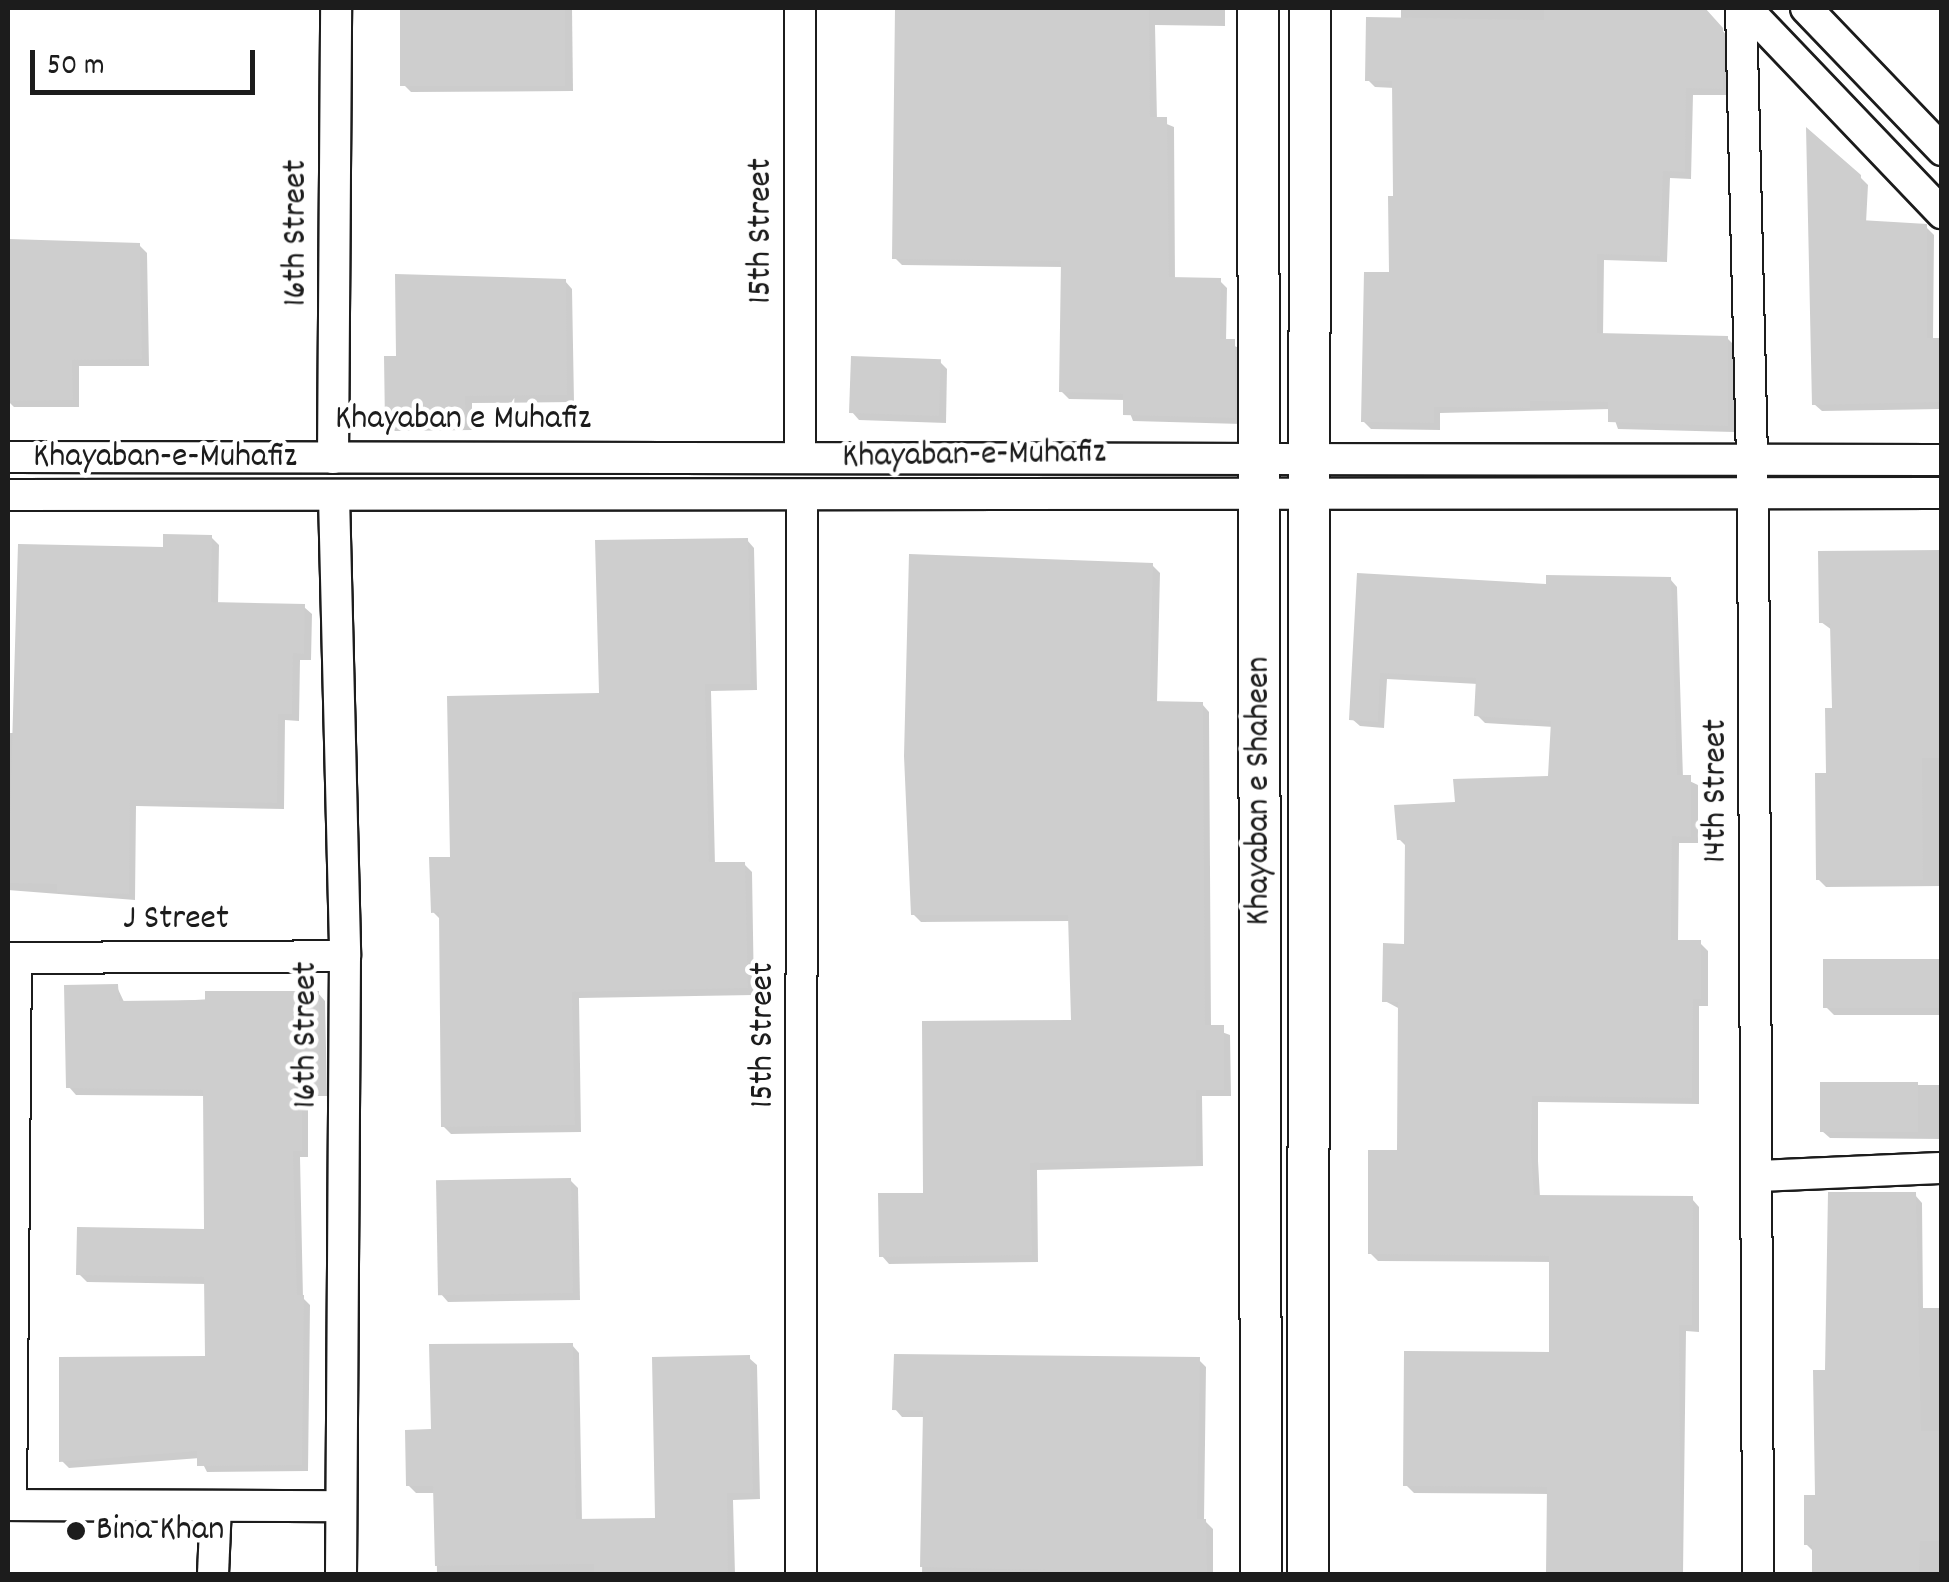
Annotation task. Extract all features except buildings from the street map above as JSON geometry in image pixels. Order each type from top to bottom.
[{"type":"main road","name":"Khayaban e Shaheen","points":[[1258,8],[1261,1574]]},
{"type":"main road","name":"Khayaban e Shaheen","points":[[1308,1574],[1310,8]]},
{"type":"street","name":"16th Street","points":[[334,458],[336,8]]},
{"type":"street","name":"15th Street","points":[[800,8],[800,455]]},
{"type":"street","points":[[1743,8],[1942,213]]},
{"type":"street","name":"14th Street","points":[[1743,8],[1753,493],[1758,1574]]},
{"type":"street","points":[[1806,8],[1942,150]]},
{"type":"street","name":"Khayaban e Muhafiz","points":[[8,457],[800,455]]},
{"type":"street","name":"Khayaban-e-Muhafiz","points":[[800,455],[1753,493],[1942,494]]},
{"type":"street","name":"Khayaban-e-Muhafiz","points":[[1310,475],[1752,456],[1942,460]]},
{"type":"street","points":[[555,457],[556,496]]},
{"type":"street","points":[[84,458],[84,496]]},
{"type":"street","name":"Khayaban-e-Muhafiz","points":[[8,495],[802,496],[1260,475]]},
{"type":"street","name":"16th Street","points":[[334,496],[345,956],[341,1574]]},
{"type":"street","name":"15th Street","points":[[801,1574],[802,496]]},
{"type":"street","name":"J Street","points":[[12,958],[345,956]]},
{"type":"street","points":[[12,958],[9,1505],[340,1506]]},
{"type":"street","points":[[1757,1176],[1942,1168]]},
{"type":"street","points":[[213,1574],[216,1506]]},
{"type":"place","name":"Bina Khan","points":[[76,1531]]}]
